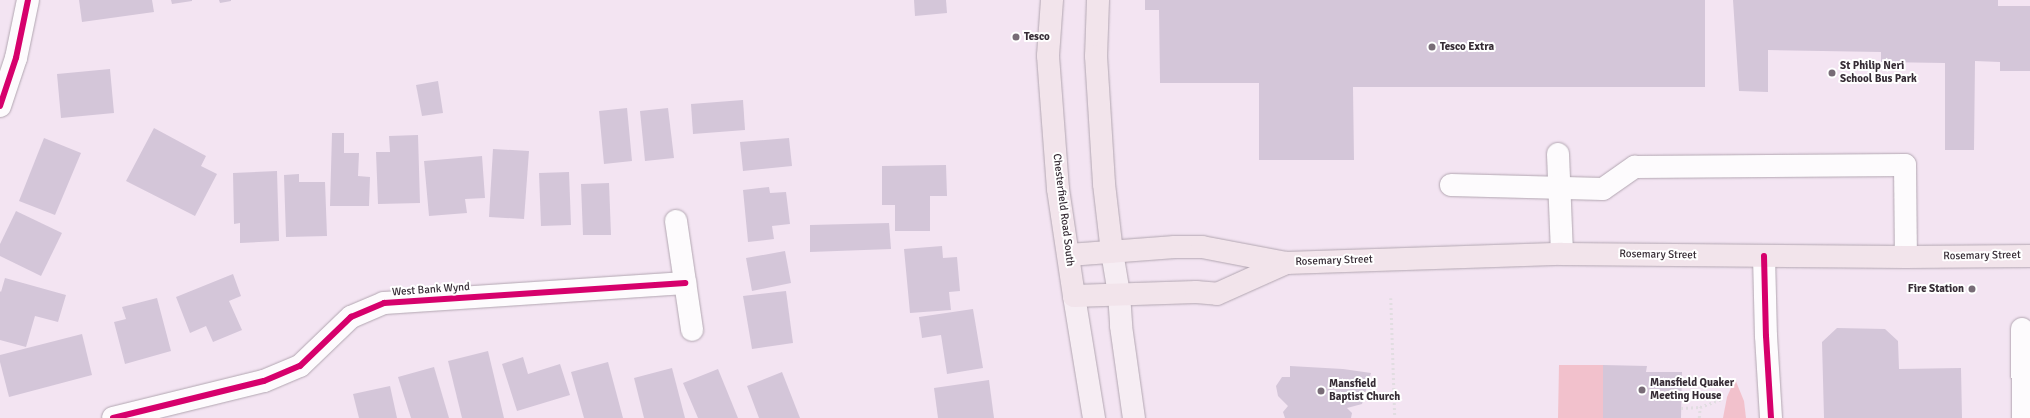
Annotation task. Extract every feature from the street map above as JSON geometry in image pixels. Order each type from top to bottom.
[{"type":"highway","name":"Chesterfield Road South","points":[[1052,0],[1048,56],[1058,189],[1074,296]]},
{"type":"highway","points":[[1098,0],[1096,56],[1104,184],[1112,252]]},
{"type":"highway","name":"Rosemary Street","points":[[1069,255],[1202,247],[1286,263],[1562,254],[1906,257],[2030,256]]},
{"type":"highway","name":"Rosemary Street","points":[[1074,296],[1196,292],[1217,294],[1286,263]]},
{"type":"main road","points":[[1112,252],[1119,294],[1121,326],[1134,418]]},
{"type":"main road","name":"Chesterfield Road South","points":[[1074,296],[1094,418]]},
{"type":"street","points":[[0,106],[16,58],[28,0]]},
{"type":"street","points":[[1558,154],[1562,254]]},
{"type":"street","points":[[1451,185],[1603,189],[1635,167],[1905,165],[1906,257]]},
{"type":"street","points":[[676,221],[692,330]]},
{"type":"street","points":[[1764,256],[1771,418]]},
{"type":"street","name":"West Bank Wynd","points":[[113,418],[264,381],[293,369],[300,366],[351,317],[384,303],[685,283]]},
{"type":"street","points":[[2022,329],[2026,385],[2023,418]]},
{"type":"path","points":[[1391,298],[1395,418]]},
{"type":"path","points":[[1681,408],[1700,407],[1722,399]]},
{"type":"path","points":[[1699,418],[1700,407]]},
{"type":"shaded area","points":[[1559,365],[1603,365],[1603,418],[1558,418]]},
{"type":"shaded area","points":[[1735,379],[1744,401],[1746,418],[1723,418],[1727,397]]},
{"type":"building","points":[[79,0],[152,0],[154,12],[82,22]]},
{"type":"building","points":[[171,0],[192,0],[192,1],[172,4]]},
{"type":"building","points":[[219,0],[231,0],[231,1],[220,3]]},
{"type":"building","points":[[914,0],[946,0],[947,13],[915,16]]},
{"type":"building","name":"Tesco Extra","points":[[1145,0],[1705,0],[1705,87],[1353,87],[1354,160],[1259,160],[1259,83],[1160,83],[1159,10],[1145,10]]},
{"type":"building","points":[[1733,0],[1998,0],[1998,6],[2030,6],[2030,71],[2000,71],[2000,62],[1975,61],[1974,150],[1945,150],[1945,63],[1881,62],[1881,52],[1768,50],[1768,92],[1739,91]]},
{"type":"building","points":[[110,69],[114,113],[61,118],[57,74]]},
{"type":"building","points":[[438,81],[443,113],[422,116],[416,85]]},
{"type":"building","points":[[743,100],[745,130],[693,134],[691,104]]},
{"type":"building","points":[[627,108],[632,161],[604,164],[599,111]]},
{"type":"building","points":[[668,108],[674,158],[645,161],[640,111]]},
{"type":"building","points":[[154,128],[206,156],[201,166],[217,174],[195,216],[126,181]]},
{"type":"building","points":[[332,133],[344,133],[344,153],[359,153],[358,176],[370,177],[369,206],[330,206]]},
{"type":"building","points":[[418,135],[420,203],[378,204],[376,152],[390,152],[389,136]]},
{"type":"building","points":[[44,138],[81,153],[55,215],[19,201]]},
{"type":"building","points":[[789,138],[792,166],[743,171],[740,142]]},
{"type":"building","points":[[493,149],[529,151],[524,219],[489,217]]},
{"type":"building","points":[[482,156],[485,198],[465,199],[467,213],[429,216],[424,161]]},
{"type":"building","points":[[946,165],[947,196],[930,196],[930,231],[895,231],[895,205],[882,205],[882,166]]},
{"type":"building","points":[[277,171],[279,241],[240,243],[240,223],[234,224],[233,173]]},
{"type":"building","points":[[569,172],[571,225],[541,226],[539,173]]},
{"type":"building","points":[[299,174],[299,182],[325,182],[327,236],[286,237],[284,175]]},
{"type":"building","points":[[609,183],[611,235],[583,235],[581,184]]},
{"type":"building","points":[[769,187],[770,193],[786,192],[790,224],[772,226],[774,239],[748,242],[743,190]]},
{"type":"building","points":[[16,211],[62,233],[41,276],[0,256],[0,244]]},
{"type":"building","points":[[889,223],[891,249],[810,252],[810,225]]},
{"type":"building","points":[[942,246],[943,258],[957,257],[960,291],[949,292],[951,310],[910,313],[904,249]]},
{"type":"building","points":[[785,251],[791,283],[752,291],[746,258]]},
{"type":"building","points":[[233,274],[241,296],[229,301],[242,330],[213,342],[206,326],[190,333],[176,297]]},
{"type":"building","points":[[5,278],[66,295],[58,322],[35,316],[26,347],[0,340],[0,291],[1,292]]},
{"type":"building","points":[[786,291],[793,343],[752,349],[743,296]]},
{"type":"building","points":[[157,298],[171,351],[125,364],[114,322],[126,319],[122,307]]},
{"type":"building","points":[[973,309],[983,368],[947,374],[941,335],[922,338],[919,317]]},
{"type":"building","points":[[1837,328],[1885,329],[1898,341],[1899,369],[1961,368],[1962,418],[1824,418],[1822,342]]},
{"type":"building","points":[[82,334],[92,375],[9,397],[0,362],[0,355]]},
{"type":"building","points":[[488,351],[504,418],[462,418],[448,361]]},
{"type":"building","points":[[523,357],[528,374],[560,364],[570,395],[517,411],[502,364]]},
{"type":"building","points":[[608,362],[623,418],[584,418],[571,372]]},
{"type":"building","name":"Mansfield Quaker Meeting House","points":[[1603,365],[1647,366],[1646,372],[1682,372],[1681,418],[1603,418]]},
{"type":"building","name":"Mansfield Baptist Church","points":[[1290,366],[1343,369],[1371,373],[1362,404],[1347,408],[1352,413],[1351,418],[1285,418],[1283,412],[1288,406],[1278,396],[1276,386],[1282,377],[1290,377]]},
{"type":"building","points":[[434,367],[449,418],[411,418],[398,377]]},
{"type":"building","points":[[672,368],[685,418],[644,418],[634,378]]},
{"type":"building","points":[[718,369],[738,418],[698,418],[683,383]]},
{"type":"building","points":[[782,372],[800,418],[759,418],[747,386]]},
{"type":"building","points":[[989,380],[994,418],[938,418],[934,388]]},
{"type":"building","points":[[390,386],[397,418],[359,418],[353,394]]},
{"type":"cycle path","points":[[0,106],[16,58],[28,0]]},
{"type":"cycle path","points":[[1764,256],[1766,336],[1771,418]]},
{"type":"cycle path","points":[[113,418],[264,381],[300,366],[351,317],[384,303],[685,283]]},
{"type":"place","name":"Tesco","points":[[1016,37]]},
{"type":"place","name":"Tesco Extra","points":[[1432,47]]},
{"type":"place","name":"St Philip Neri School Bus Park","points":[[1832,73]]},
{"type":"place","name":"Fire Station","points":[[1972,289]]},
{"type":"place","name":"Mansfield Quaker Meeting House","points":[[1642,390]]},
{"type":"place","name":"Mansfield Baptist Church","points":[[1321,391]]}]
